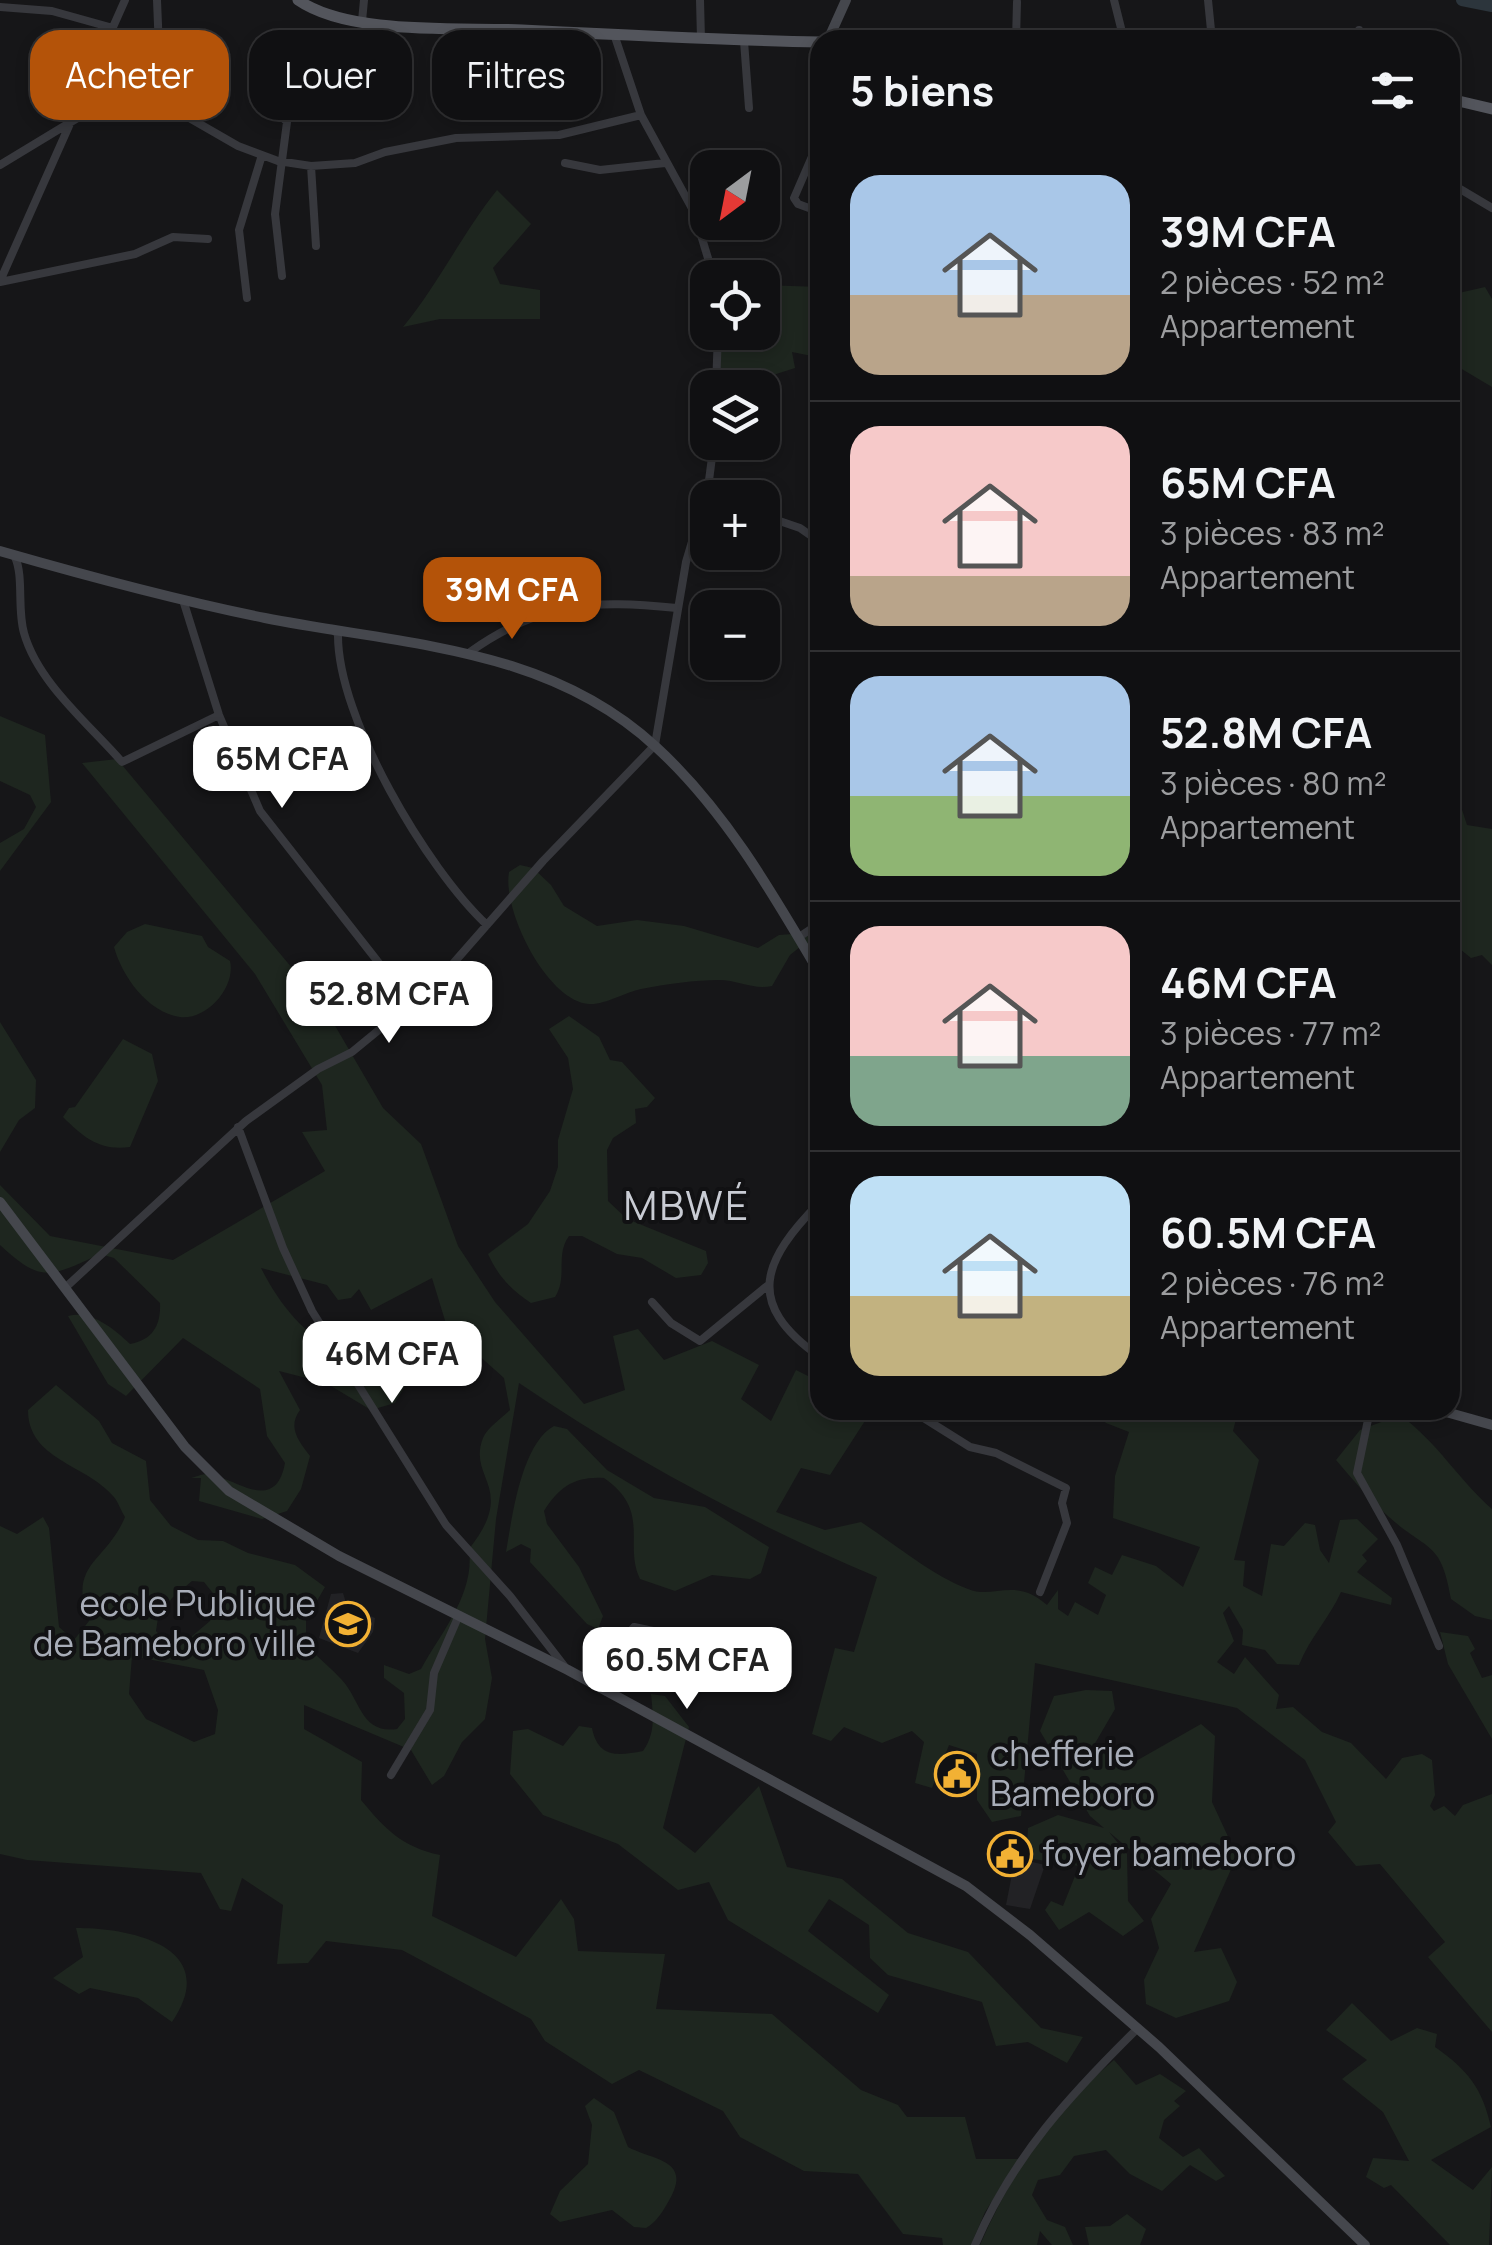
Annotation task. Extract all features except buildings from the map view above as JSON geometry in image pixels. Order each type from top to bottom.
[{"type":"main road","points":[[298,0],[324,14],[362,21],[615,37],[810,42]]},
{"type":"main road","points":[[1460,101],[1492,109]]},
{"type":"street","points":[[0,281],[125,0]]},
{"type":"street","points":[[158,0],[159,30]]},
{"type":"street","points":[[362,21],[364,0]]},
{"type":"street","points":[[700,0],[701,39]]},
{"type":"street","points":[[832,30],[846,0]]},
{"type":"street","points":[[1114,0],[1122,30]]},
{"type":"street","points":[[1208,0],[1211,30]]},
{"type":"street","points":[[1016,30],[1017,2]]},
{"type":"street","points":[[0,7],[52,12],[113,28]]},
{"type":"street","points":[[615,37],[641,115],[694,212],[709,260]]},
{"type":"street","points":[[744,41],[749,108]]},
{"type":"street","points":[[196,120],[262,156],[311,166],[355,163],[385,152],[456,138],[559,135],[641,115]]},
{"type":"street","points":[[0,164],[75,120]]},
{"type":"street","points":[[282,276],[275,225],[278,161],[286,120]]},
{"type":"street","points":[[247,298],[239,230],[245,199],[262,156]]},
{"type":"street","points":[[810,161],[794,198],[810,208]]},
{"type":"street","points":[[564,162],[600,170],[666,163]]},
{"type":"street","points":[[311,166],[316,246]]},
{"type":"street","points":[[1460,189],[1492,208]]},
{"type":"street","points":[[0,281],[136,254],[173,237],[208,238]]},
{"type":"street","points":[[780,521],[810,535]]},
{"type":"street","points":[[0,551],[183,600],[470,652],[534,671],[618,718],[655,746],[746,854],[810,956]]},
{"type":"street","points":[[13,555],[18,560],[22,626],[34,656],[59,693],[122,762],[219,715]]},
{"type":"street","points":[[66,1287],[238,1128],[318,1069],[352,1052],[411,1004],[655,746],[690,560]]},
{"type":"street","points":[[183,600],[219,715],[272,830],[411,1004]]},
{"type":"street","points":[[470,652],[508,626],[553,609],[606,602],[678,608]]},
{"type":"street","points":[[332,629],[338,634],[342,676],[376,768],[453,886],[487,925]]},
{"type":"street","points":[[800,937],[810,930]]},
{"type":"street","points":[[238,1128],[283,1248],[321,1325],[449,1530],[510,1596],[568,1670]]},
{"type":"street","points":[[0,1202],[174,1434],[218,1482],[282,1526],[568,1670],[952,1878],[1030,1935],[1138,2028],[1365,2245]]},
{"type":"street","points":[[652,1302],[671,1323],[700,1340],[768,1286],[775,1257],[810,1214]]},
{"type":"street","points":[[768,1286],[789,1328],[810,1348]]},
{"type":"street","points":[[1460,1416],[1492,1425]]},
{"type":"street","points":[[927,1420],[970,1447],[996,1452],[1066,1488],[1062,1503],[1068,1523],[1040,1592]]},
{"type":"street","points":[[1368,1420],[1357,1473],[1397,1544],[1439,1646]]},
{"type":"street","points":[[392,1775],[430,1710],[434,1673],[459,1614]]},
{"type":"street","points":[[607,1692],[624,1639],[634,1627],[711,1643],[739,1659]]},
{"type":"street","points":[[975,2245],[999,2194],[1045,2124],[1138,2028]]},
{"type":"shaded area","points":[[497,190],[531,224],[493,268],[500,284],[540,290],[540,319],[440,319],[403,327],[428,293]]},
{"type":"shaded area","points":[[780,286],[810,287],[810,356],[792,352],[795,368],[780,373],[718,370],[719,350],[780,350]]},
{"type":"shaded area","points":[[1485,287],[1492,299],[1492,387],[1460,368],[1460,293]]},
{"type":"shaded area","points":[[0,716],[45,735],[51,802],[0,871],[0,843],[24,829],[36,807],[30,795],[0,781]]},
{"type":"shaded area","points":[[117,759],[323,1005],[383,1108],[421,1144],[458,1246],[495,1302],[584,1404],[625,1390],[613,1336],[638,1329],[664,1360],[712,1341],[759,1365],[741,1399],[771,1421],[796,1370],[810,1377],[810,1420],[866,1420],[830,1475],[801,1468],[776,1512],[825,1530],[861,1522],[927,1567],[978,1592],[1014,1590],[1035,1596],[1047,1605],[1058,1590],[1058,1609],[1068,1616],[1075,1602],[1098,1615],[1106,1595],[1088,1583],[1095,1567],[1112,1575],[1122,1555],[1156,1566],[1183,1587],[1200,1547],[1113,1518],[1115,1476],[1129,1432],[1103,1420],[1236,1420],[1233,1431],[1259,1460],[1234,1560],[1245,1561],[1243,1586],[1262,1596],[1271,1544],[1284,1546],[1305,1523],[1315,1525],[1320,1550],[1329,1563],[1340,1520],[1357,1519],[1378,1539],[1362,1555],[1367,1561],[1357,1572],[1392,1598],[1391,1605],[1341,1592],[1299,1665],[1277,1664],[1265,1650],[1242,1645],[1243,1630],[1229,1606],[1223,1613],[1234,1641],[1217,1662],[1234,1674],[1245,1657],[1279,1695],[1276,1709],[1293,1707],[1322,1732],[1351,1743],[1386,1779],[1402,1758],[1422,1754],[1432,1760],[1435,1795],[1430,1806],[1434,1811],[1444,1806],[1455,1816],[1463,1805],[1492,1794],[1492,2032],[1428,1957],[1445,1942],[1380,1864],[1356,1866],[1328,1832],[1336,1822],[1305,1760],[1237,1708],[1035,1663],[1021,1816],[992,1822],[977,1800],[977,1754],[949,1745],[932,1788],[915,1783],[924,1742],[912,1731],[882,1743],[844,1727],[831,1741],[812,1734],[835,1648],[854,1652],[877,1577],[693,1489],[519,1383],[496,1519],[485,1639],[492,1678],[485,1719],[462,1742],[444,1776],[432,1785],[411,1750],[304,1705],[304,1729],[362,1762],[361,1800],[387,1828],[405,1842],[440,1855],[432,1916],[516,1957],[561,1899],[574,1919],[578,1951],[665,1954],[656,2009],[772,2014],[861,2090],[898,2105],[907,2117],[965,2117],[976,2159],[1019,2159],[985,2212],[971,2245],[943,2245],[942,2238],[903,2234],[858,2174],[804,2171],[740,2137],[723,2111],[639,2070],[612,2084],[545,2041],[531,2019],[402,1950],[326,1941],[308,1963],[277,1964],[283,1905],[242,1878],[231,1911],[220,1909],[201,1873],[27,1860],[0,1854],[0,1526],[17,1534],[43,1517],[49,1528],[59,1627],[74,1640],[89,1621],[83,1602],[86,1575],[125,1517],[102,1485],[60,1460],[37,1440],[28,1410],[56,1385],[99,1421],[112,1443],[146,1461],[150,1500],[171,1526],[198,1540],[223,1541],[248,1553],[295,1565],[325,1587],[306,1620],[306,1646],[342,1680],[369,1721],[385,1729],[397,1729],[405,1719],[404,1693],[384,1678],[384,1665],[409,1674],[421,1669],[462,1597],[470,1566],[469,1549],[490,1511],[491,1497],[480,1452],[483,1438],[510,1410],[504,1378],[447,1327],[432,1278],[371,1310],[359,1289],[351,1298],[338,1300],[327,1285],[261,1268],[275,1293],[304,1328],[342,1351],[387,1358],[408,1381],[395,1403],[371,1410],[326,1383],[279,1371],[300,1410],[295,1429],[310,1456],[301,1489],[287,1511],[262,1519],[199,1501],[201,1478],[191,1478],[207,1474],[263,1490],[272,1488],[280,1479],[285,1463],[267,1436],[260,1389],[183,1338],[126,1396],[108,1384],[68,1316],[93,1318],[130,1344],[145,1339],[154,1330],[160,1303],[114,1258],[100,1254],[47,1273],[26,1266],[0,1245],[0,1185],[50,1236],[173,1260],[325,1171],[302,1132],[327,1130],[322,1085],[255,974],[82,763]],"holes":[[[192,1581],[204,1582],[220,1602],[210,1621],[179,1647],[167,1643],[156,1631],[158,1618],[172,1598]],[[132,1656],[204,1670],[218,1710],[215,1734],[194,1742],[146,1719],[129,1694]]]},
{"type":"shaded area","points":[[1460,804],[1467,825],[1492,829],[1492,965],[1482,955],[1471,958],[1460,949]]},
{"type":"shaded area","points":[[520,865],[533,868],[551,885],[564,906],[597,926],[637,920],[684,926],[758,948],[779,935],[810,933],[810,949],[800,947],[790,955],[772,986],[719,980],[690,982],[641,989],[589,1004],[573,999],[543,971],[520,930],[509,872]]},
{"type":"shaded area","points":[[145,924],[202,936],[208,947],[230,961],[229,981],[210,1007],[180,1017],[157,1008],[138,991],[114,947],[127,932]]},
{"type":"shaded area","points":[[569,1016],[599,1037],[610,1060],[622,1062],[655,1098],[647,1107],[635,1109],[636,1123],[613,1138],[607,1150],[608,1201],[627,1219],[706,1251],[708,1263],[701,1275],[676,1278],[642,1258],[617,1254],[582,1236],[569,1236],[555,1297],[531,1303],[506,1282],[492,1262],[488,1254],[528,1224],[550,1191],[558,1167],[558,1140],[573,1089],[568,1058],[549,1029]]},
{"type":"shaded area","points":[[0,1022],[36,1080],[35,1108],[19,1120],[0,1152]]},
{"type":"shaded area","points":[[123,1039],[152,1054],[158,1081],[130,1147],[119,1148],[93,1141],[63,1117],[69,1108],[75,1107]]},
{"type":"shaded area","points":[[1387,1420],[1406,1420],[1492,1509],[1492,1620],[1475,1616],[1451,1599],[1437,1556],[1382,1510],[1336,1460],[1360,1430]]},
{"type":"shaded area","points":[[554,1426],[567,1429],[607,1470],[654,1498],[705,1507],[769,1547],[761,1573],[750,1579],[712,1575],[675,1591],[640,1579],[632,1515],[619,1490],[604,1478],[576,1481],[562,1489],[544,1511],[547,1524],[579,1567],[603,1616],[598,1629],[587,1624],[530,1562],[531,1549],[521,1544],[506,1552],[526,1465],[543,1435]]},
{"type":"shaded area","name":"ecole Publique de Bameboro ville","points":[[343,1593],[347,1606],[375,1618],[373,1632],[358,1653],[319,1638],[331,1594]]},
{"type":"shaded area","points":[[1440,1632],[1468,1636],[1475,1649],[1470,1653],[1482,1678],[1492,1675],[1492,1739],[1448,1664]]},
{"type":"shaded area","points":[[1086,1690],[1112,1691],[1115,1709],[1094,1745],[1122,1769],[1201,1724],[1215,1736],[1212,1802],[1237,1856],[1194,1952],[1221,1948],[1237,1982],[1229,2001],[1176,2018],[1146,2004],[1144,1980],[1159,1948],[1151,1919],[1171,1884],[1109,1832],[1127,1854],[1128,1901],[1144,1921],[1123,1936],[1089,1912],[1059,1930],[1045,1910],[1051,1901],[1063,1906],[1079,1866],[1026,1858],[1028,1828],[1058,1815],[1104,1828],[1090,1816],[1040,1731],[1054,1696]]},
{"type":"shaded area","points":[[651,1694],[665,1696],[689,1727],[663,1828],[695,1853],[759,1786],[787,1867],[842,1879],[908,1933],[968,1952],[1041,2028],[1083,2037],[1067,2063],[1028,2042],[996,2046],[982,2002],[888,1975],[870,1958],[869,1925],[829,1899],[808,1931],[889,1995],[878,2013],[728,1920],[709,1882],[678,1890],[618,1844],[543,1815],[510,1774],[513,1731],[528,1729],[563,1746],[579,1726],[592,1728],[599,1745],[610,1753],[643,1751],[652,1731]]},
{"type":"shaded area","points":[[1028,1861],[1045,1865],[1030,1909],[1006,1905],[1012,1874]]},
{"type":"shaded area","points":[[76,1928],[145,1938],[179,1960],[186,1976],[185,1997],[172,2022],[138,1998],[90,1988],[79,1994],[53,1978],[83,1957]]},
{"type":"shaded area","points":[[1352,2003],[1391,2041],[1417,2028],[1437,2034],[1435,2047],[1465,2072],[1478,2091],[1491,2127],[1431,2160],[1473,2190],[1492,2167],[1489,2245],[1450,2245],[1391,2185],[1384,2188],[1366,2177],[1373,2158],[1409,2161],[1383,2112],[1342,2079],[1367,2060],[1326,2030]]},
{"type":"shaded area","points":[[1114,2060],[1136,2085],[1160,2074],[1186,2091],[1174,2101],[1180,2106],[1164,2120],[1159,2138],[1183,2157],[1199,2148],[1225,2176],[1216,2181],[1190,2165],[1162,2191],[1130,2174],[1106,2150],[1074,2156],[1060,2175],[1038,2180],[1032,2195],[1047,2220],[1065,2227],[1073,2245],[1052,2245],[1040,2231],[1037,2245],[980,2245],[1005,2193],[1036,2145],[1072,2100]]},
{"type":"shaded area","points":[[594,2098],[614,2112],[628,2147],[659,2159],[674,2170],[674,2189],[660,2214],[646,2228],[634,2227],[612,2210],[560,2222],[550,2214],[560,2191],[588,2164],[592,2125],[585,2106]]},
{"type":"shaded area","points":[[1127,2214],[1146,2229],[1140,2245],[1089,2245],[1085,2227],[1110,2226]]},
{"type":"waterway","points":[[1462,0],[1492,6]]},
{"type":"place","name":"ecole Publique de Bameboro ville","points":[[348,1624]]},
{"type":"place","name":"chefferie Bameboro","points":[[957,1774]]},
{"type":"place","name":"foyer bameboro","points":[[1010,1854]]},
{"type":"district","name":"MBWÉ","points":[[687,1206]]}]
